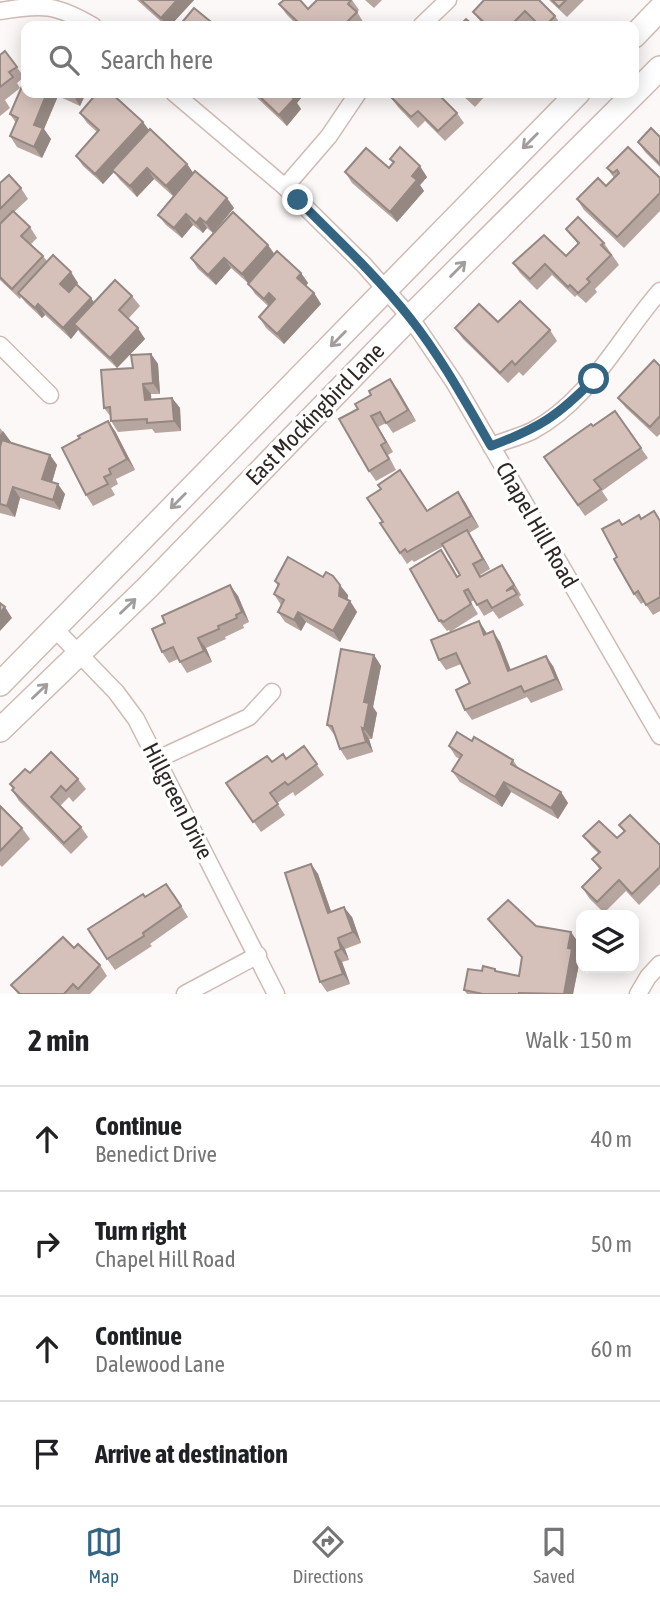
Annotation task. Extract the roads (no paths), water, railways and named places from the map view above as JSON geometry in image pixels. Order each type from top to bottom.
[{"type":"main road","points":[[639,31],[660,9]]},
{"type":"main road","name":"East Mockingbird Lane","points":[[639,89],[660,68]]},
{"type":"main road","name":"East Mockingbird Lane","points":[[0,684],[573,98]]},
{"type":"main road","name":"East Mockingbird Lane","points":[[0,730],[148,587],[410,317],[630,98]]},
{"type":"street","points":[[426,21],[448,0]]},
{"type":"street","points":[[0,11],[33,5],[71,6],[88,21]]},
{"type":"street","name":"Chapel Hill Road","points":[[180,98],[285,187],[410,317],[454,382],[660,736]]},
{"type":"street","points":[[285,187],[329,136],[355,98]]},
{"type":"street","points":[[491,446],[531,431],[565,409],[594,379],[660,291]]},
{"type":"street","points":[[0,345],[50,395]]},
{"type":"street","name":"Hillgreen Drive","points":[[53,628],[116,692],[136,719],[276,994]]},
{"type":"street","points":[[158,759],[249,717],[272,692]]},
{"type":"street","points":[[185,994],[258,955]]},
{"type":"street","points":[[638,994],[648,976],[660,964]]}]
